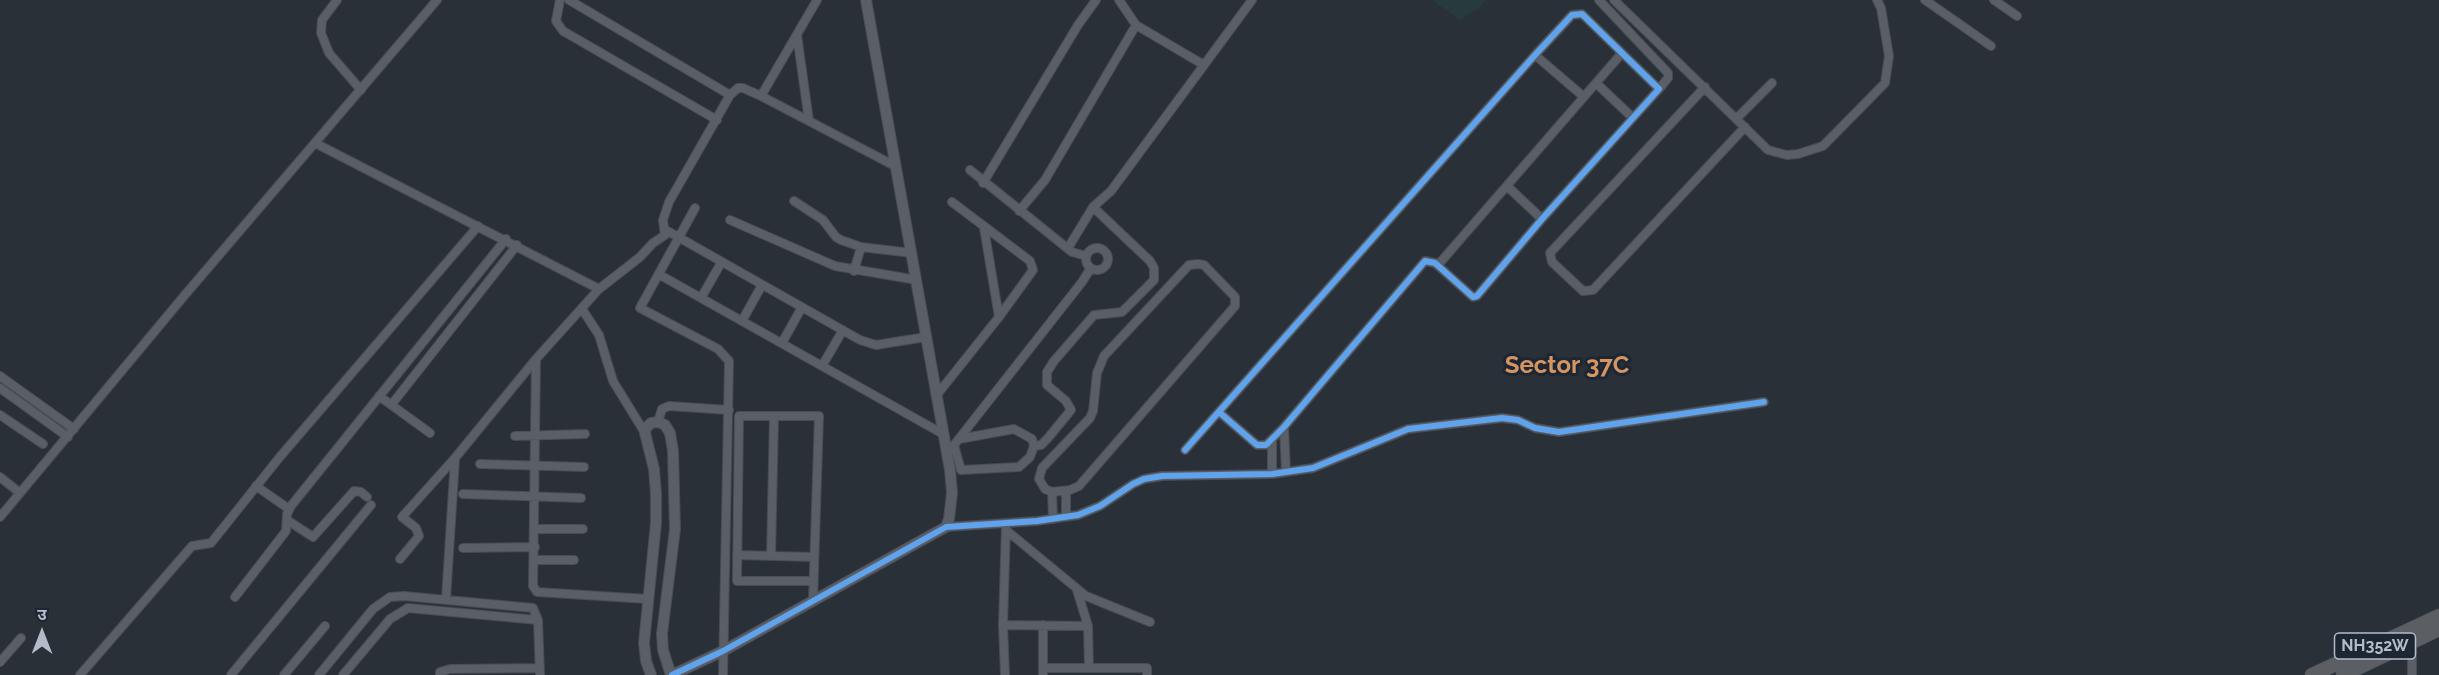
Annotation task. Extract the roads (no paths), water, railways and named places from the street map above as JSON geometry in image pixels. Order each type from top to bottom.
[{"type":"highway","name":"NH352W","points":[[2312,675],[2439,616]]},
{"type":"highway","name":"NH352W","points":[[2343,675],[2439,629]]},
{"type":"street","points":[[338,0],[322,20],[321,33],[329,53],[361,90]]},
{"type":"street","points":[[0,517],[437,0]]},
{"type":"street","points":[[560,0],[556,21],[563,31],[717,120]]},
{"type":"street","points":[[570,0],[730,95]]},
{"type":"street","points":[[761,96],[817,0]]},
{"type":"street","points":[[866,0],[943,434]]},
{"type":"street","points":[[983,183],[1042,88],[1078,24],[1096,0]]},
{"type":"street","points":[[1119,0],[1136,24],[1204,65]]},
{"type":"street","points":[[1068,248],[1093,207],[1111,191],[1252,0]]},
{"type":"street","points":[[1218,412],[1257,445],[1266,445],[1284,427],[1425,261],[1432,261],[1438,265],[1475,297],[1668,78],[1668,73],[1599,0]]},
{"type":"street","points":[[1614,0],[1768,150],[1787,155],[1823,146],[1873,98],[1885,83],[1889,66],[1881,8],[1877,0]]},
{"type":"street","points":[[1925,0],[1991,46]]},
{"type":"street","points":[[1994,0],[2017,16]]},
{"type":"street","points":[[1185,450],[1572,15],[1579,14],[1659,89]]},
{"type":"street","points":[[1019,211],[1045,180],[1136,24]]},
{"type":"street","points":[[797,35],[809,121]]},
{"type":"street","points":[[1438,265],[1622,53]]},
{"type":"street","points":[[1535,56],[1584,97]]},
{"type":"street","points":[[1736,119],[1772,82]]},
{"type":"street","points":[[1596,83],[1633,118]]},
{"type":"street","points":[[1705,87],[1550,253],[1552,262],[1583,291],[1593,290],[1745,127]]},
{"type":"street","points":[[400,559],[419,536],[416,528],[402,517],[455,458],[536,359],[599,289],[665,235],[663,220],[669,202],[730,95],[738,88],[761,96],[895,166]]},
{"type":"street","points":[[315,143],[372,174],[506,239],[599,289]]},
{"type":"street","points":[[970,170],[983,183],[1068,248],[1078,255],[1086,256]]},
{"type":"street","points":[[1507,186],[1542,219]]},
{"type":"street","points":[[794,201],[822,220],[836,237],[861,247],[912,253]]},
{"type":"street","points":[[936,396],[999,317],[1029,276],[1033,266],[951,202]]},
{"type":"street","points":[[1034,446],[1041,445],[1071,410],[1066,401],[1047,385],[1047,372],[1054,362],[1094,315],[1122,312],[1154,280],[1154,268],[1150,261],[1093,207]]},
{"type":"street","points":[[695,208],[660,275],[640,303],[640,308],[724,354],[729,361],[723,675]]},
{"type":"street","points":[[730,220],[826,262],[854,270],[917,280]]},
{"type":"street","points":[[80,675],[192,546],[212,543],[256,486],[478,226]]},
{"type":"street","points":[[984,228],[999,317]]},
{"type":"street","points":[[664,229],[860,340],[876,345],[926,338]]},
{"type":"street","points":[[235,597],[288,528],[289,509],[506,239]]},
{"type":"street","points":[[392,404],[517,245]]},
{"type":"street","points":[[854,270],[861,247]]},
{"type":"street","points":[[1103,249],[1107,255],[1104,267],[1097,270],[1091,268],[1086,263],[1089,250],[1103,249]]},
{"type":"street","points":[[701,298],[721,263]]},
{"type":"street","points":[[1189,265],[1204,265],[1235,297],[1235,306],[1079,486],[1066,491],[1052,492],[1040,483],[1042,468],[1090,418],[1095,402],[1096,373],[1104,356],[1189,265]]},
{"type":"street","points":[[946,526],[951,508],[953,446],[1091,268]]},
{"type":"street","points":[[660,275],[943,434],[953,446],[961,470],[1019,466],[1029,457],[1034,446],[1032,440],[1014,429],[953,446]]},
{"type":"street","points":[[742,321],[762,285]]},
{"type":"street","points":[[782,343],[802,307]]},
{"type":"street","points":[[582,309],[599,335],[613,381],[645,433],[654,469],[656,523],[644,644],[651,675]]},
{"type":"street","points":[[822,366],[843,330]]},
{"type":"street","points":[[536,359],[536,529],[533,586],[537,592],[648,599]]},
{"type":"street","points":[[2,384],[71,433]]},
{"type":"street","points":[[379,396],[430,433]]},
{"type":"street","points":[[645,433],[651,423],[658,422],[665,425],[670,433],[674,451],[675,529],[662,634],[663,650],[671,675],[723,651],[946,526],[1006,526],[1088,512],[1144,479],[1170,475],[1272,474],[1313,468],[1408,429],[1502,418],[1559,432],[1764,402]]},
{"type":"street","points":[[658,422],[662,409],[669,406],[729,410]]},
{"type":"street","points":[[0,415],[43,444]]},
{"type":"street","points":[[813,581],[737,581],[739,416],[819,416],[813,601]]},
{"type":"street","points":[[771,556],[774,416]]},
{"type":"street","points":[[1284,427],[1287,472]]},
{"type":"street","points":[[515,436],[585,434]]},
{"type":"street","points":[[1272,439],[1272,474]]},
{"type":"street","points":[[446,599],[455,458]]},
{"type":"street","points":[[480,464],[584,467]]},
{"type":"street","points":[[0,477],[20,493]]},
{"type":"street","points":[[256,486],[289,509]]},
{"type":"street","points":[[231,675],[369,501],[361,492],[354,490],[313,537],[287,520]]},
{"type":"street","points":[[1066,491],[1066,517]]},
{"type":"street","points":[[1052,492],[1053,519]]},
{"type":"street","points":[[463,494],[580,498]]},
{"type":"street","points":[[1006,526],[1077,590],[1095,602],[1150,622]]},
{"type":"street","points":[[1005,675],[1003,626],[1006,526]]},
{"type":"street","points":[[536,529],[583,529]]},
{"type":"street","points":[[463,548],[535,547]]},
{"type":"street","points":[[737,555],[814,557]]},
{"type":"street","points":[[534,560],[574,560]]},
{"type":"street","points":[[1077,590],[1088,626],[1089,668]]},
{"type":"street","points":[[319,675],[373,609],[390,597],[530,606],[536,612],[540,672],[450,669],[440,672],[440,675]]},
{"type":"street","points":[[344,675],[390,619],[408,608],[538,620]]},
{"type":"street","points":[[284,675],[325,626]]},
{"type":"street","points":[[1003,626],[1088,626]]},
{"type":"street","points":[[1043,626],[1043,671],[1147,668],[1147,675]]},
{"type":"street","points":[[2412,629],[2412,675]]},
{"type":"street","points":[[0,662],[21,638]]},
{"type":"district","name":"Sector 37C","points":[[1567,366]]}]
